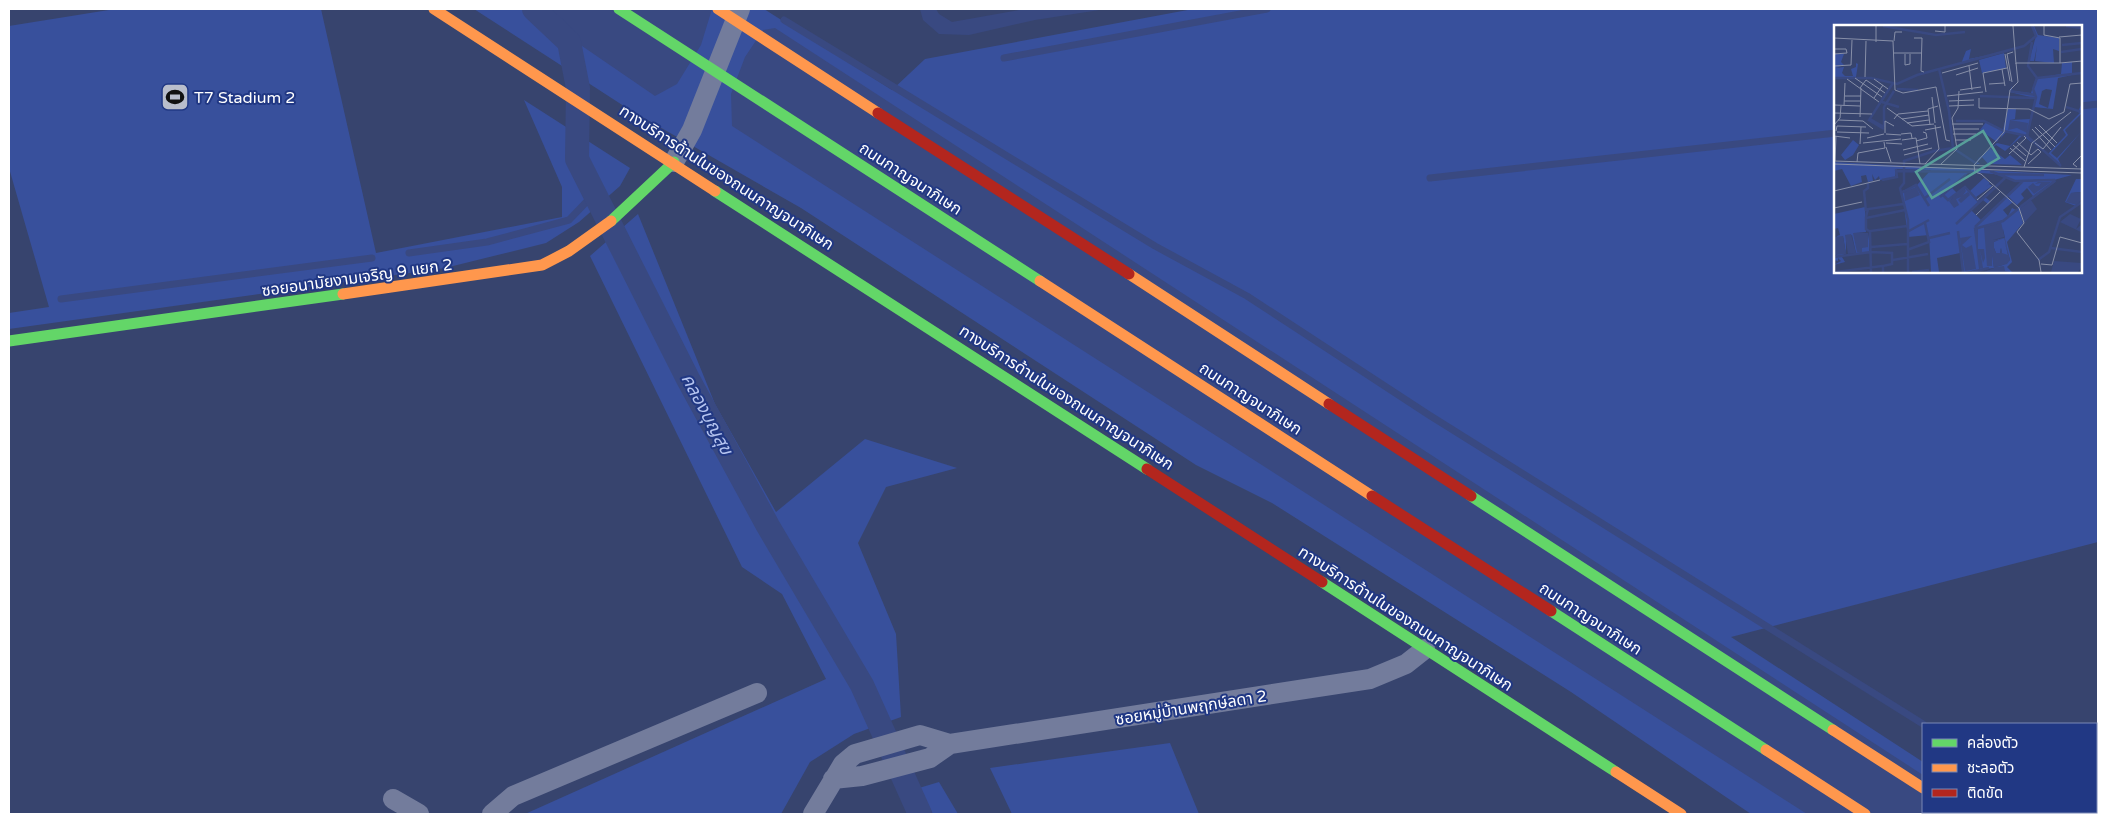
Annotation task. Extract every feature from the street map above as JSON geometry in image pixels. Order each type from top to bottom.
[{"type":"main road","name":"ทางบริการด้านในของถนนกาญจนาภิเษก","points":[[434,9],[674,162],[1681,814]]},
{"type":"main road","name":"ถนนกาญจนาภิเษก","points":[[619,9],[1865,814]]},
{"type":"main road","points":[[718,9],[1922,787]]},
{"type":"main road","name":"ซอยอนามัยงามเจริญ 9 แยก 2","points":[[9,341],[523,270],[551,262],[586,241],[622,212],[674,162]]},
{"type":"street","points":[[674,162],[692,130],[740,9]]},
{"type":"street","name":"ซอยหมู่บ้านพฤกษ์ลดา 2","points":[[833,779],[843,764],[855,754],[920,735],[950,744],[1370,679],[1406,664],[1425,649]]},
{"type":"street","points":[[492,814],[513,796],[757,693]]},
{"type":"street","name":"ซอยหมู่บ้านพฤกษ์ลดา 2","points":[[833,779],[862,776],[930,758],[950,744]]},
{"type":"street","points":[[813,814],[833,779]]},
{"type":"street","points":[[393,799],[419,814]]},
{"type":"shaded area","name":"T7 Stadium 2","points":[[115,9],[321,9],[376,253],[562,217],[562,187],[524,100],[630,168],[620,186],[579,222],[546,243],[445,268],[9,329],[9,313],[49,307],[9,168],[9,26]]},
{"type":"shaded area","points":[[474,9],[764,9],[892,90],[925,59],[1193,9],[2098,9],[2098,542],[1731,637],[1922,761],[1922,813],[2004,814],[1751,814],[1571,692],[1272,503],[1196,465],[801,208],[630,110]]},
{"type":"shaded area","points":[[528,9],[712,9],[701,45],[677,84],[655,96]]},
{"type":"shaded area","points":[[920,9],[936,9],[939,14],[952,22],[1025,9],[1106,9],[1035,20],[969,35],[939,34],[923,20]]},
{"type":"shaded area","points":[[775,28],[1922,774],[1922,813],[1984,814],[1807,814],[732,126],[731,94],[745,57],[763,30]]},
{"type":"shaded area","points":[[638,214],[715,404],[776,512],[865,439],[957,468],[886,487],[858,543],[896,634],[901,717],[854,734],[810,762],[781,814],[525,814],[826,679],[782,594],[742,567],[590,256]]},
{"type":"shaded area","points":[[1170,743],[1199,814],[1012,814],[990,768]]},
{"type":"shaded area","points":[[939,782],[958,814],[933,814],[919,788]]},
{"type":"waterway","name":"คลองบุญสุข","points":[[534,9],[569,42],[578,88],[577,159],[688,379],[768,526],[862,685],[920,814]]},
{"type":"waterway","points":[[1004,58],[1267,9]]},
{"type":"waterway","points":[[784,20],[1155,246],[1247,296],[1429,415],[1922,723]]},
{"type":"waterway","points":[[2082,106],[2098,104]]},
{"type":"waterway","points":[[1430,178],[1834,133]]},
{"type":"waterway","points":[[409,253],[487,242],[569,220],[594,194]]},
{"type":"waterway","points":[[61,299],[372,258]]},
{"type":"traffic: fast","points":[[619,9],[1040,281]]},
{"type":"traffic: fast","points":[[611,221],[674,162]]},
{"type":"traffic: fast","points":[[715,191],[1147,469]]},
{"type":"traffic: fast","points":[[9,341],[343,294]]},
{"type":"traffic: fast","points":[[1471,496],[1833,730]]},
{"type":"traffic: fast","points":[[1322,582],[1616,772]]},
{"type":"traffic: fast","points":[[1551,611],[1766,750]]},
{"type":"traffic: slow","points":[[434,9],[715,191]]},
{"type":"traffic: slow","points":[[718,9],[878,113]]},
{"type":"traffic: slow","points":[[343,294],[542,265],[569,251],[611,221]]},
{"type":"traffic: slow","points":[[1129,274],[1329,404]]},
{"type":"traffic: slow","points":[[1040,281],[1372,496]]},
{"type":"traffic: slow","points":[[1833,730],[1922,787]]},
{"type":"traffic: slow","points":[[1766,750],[1865,814]]},
{"type":"traffic: slow","points":[[1616,772],[1681,814]]},
{"type":"traffic: jam","points":[[878,113],[1129,274]]},
{"type":"traffic: jam","points":[[1329,404],[1471,496]]},
{"type":"traffic: jam","points":[[1147,469],[1322,582]]},
{"type":"traffic: jam","points":[[1372,496],[1551,611]]},
{"type":"place","name":"T7 Stadium 2","points":[[175,97]]}]
